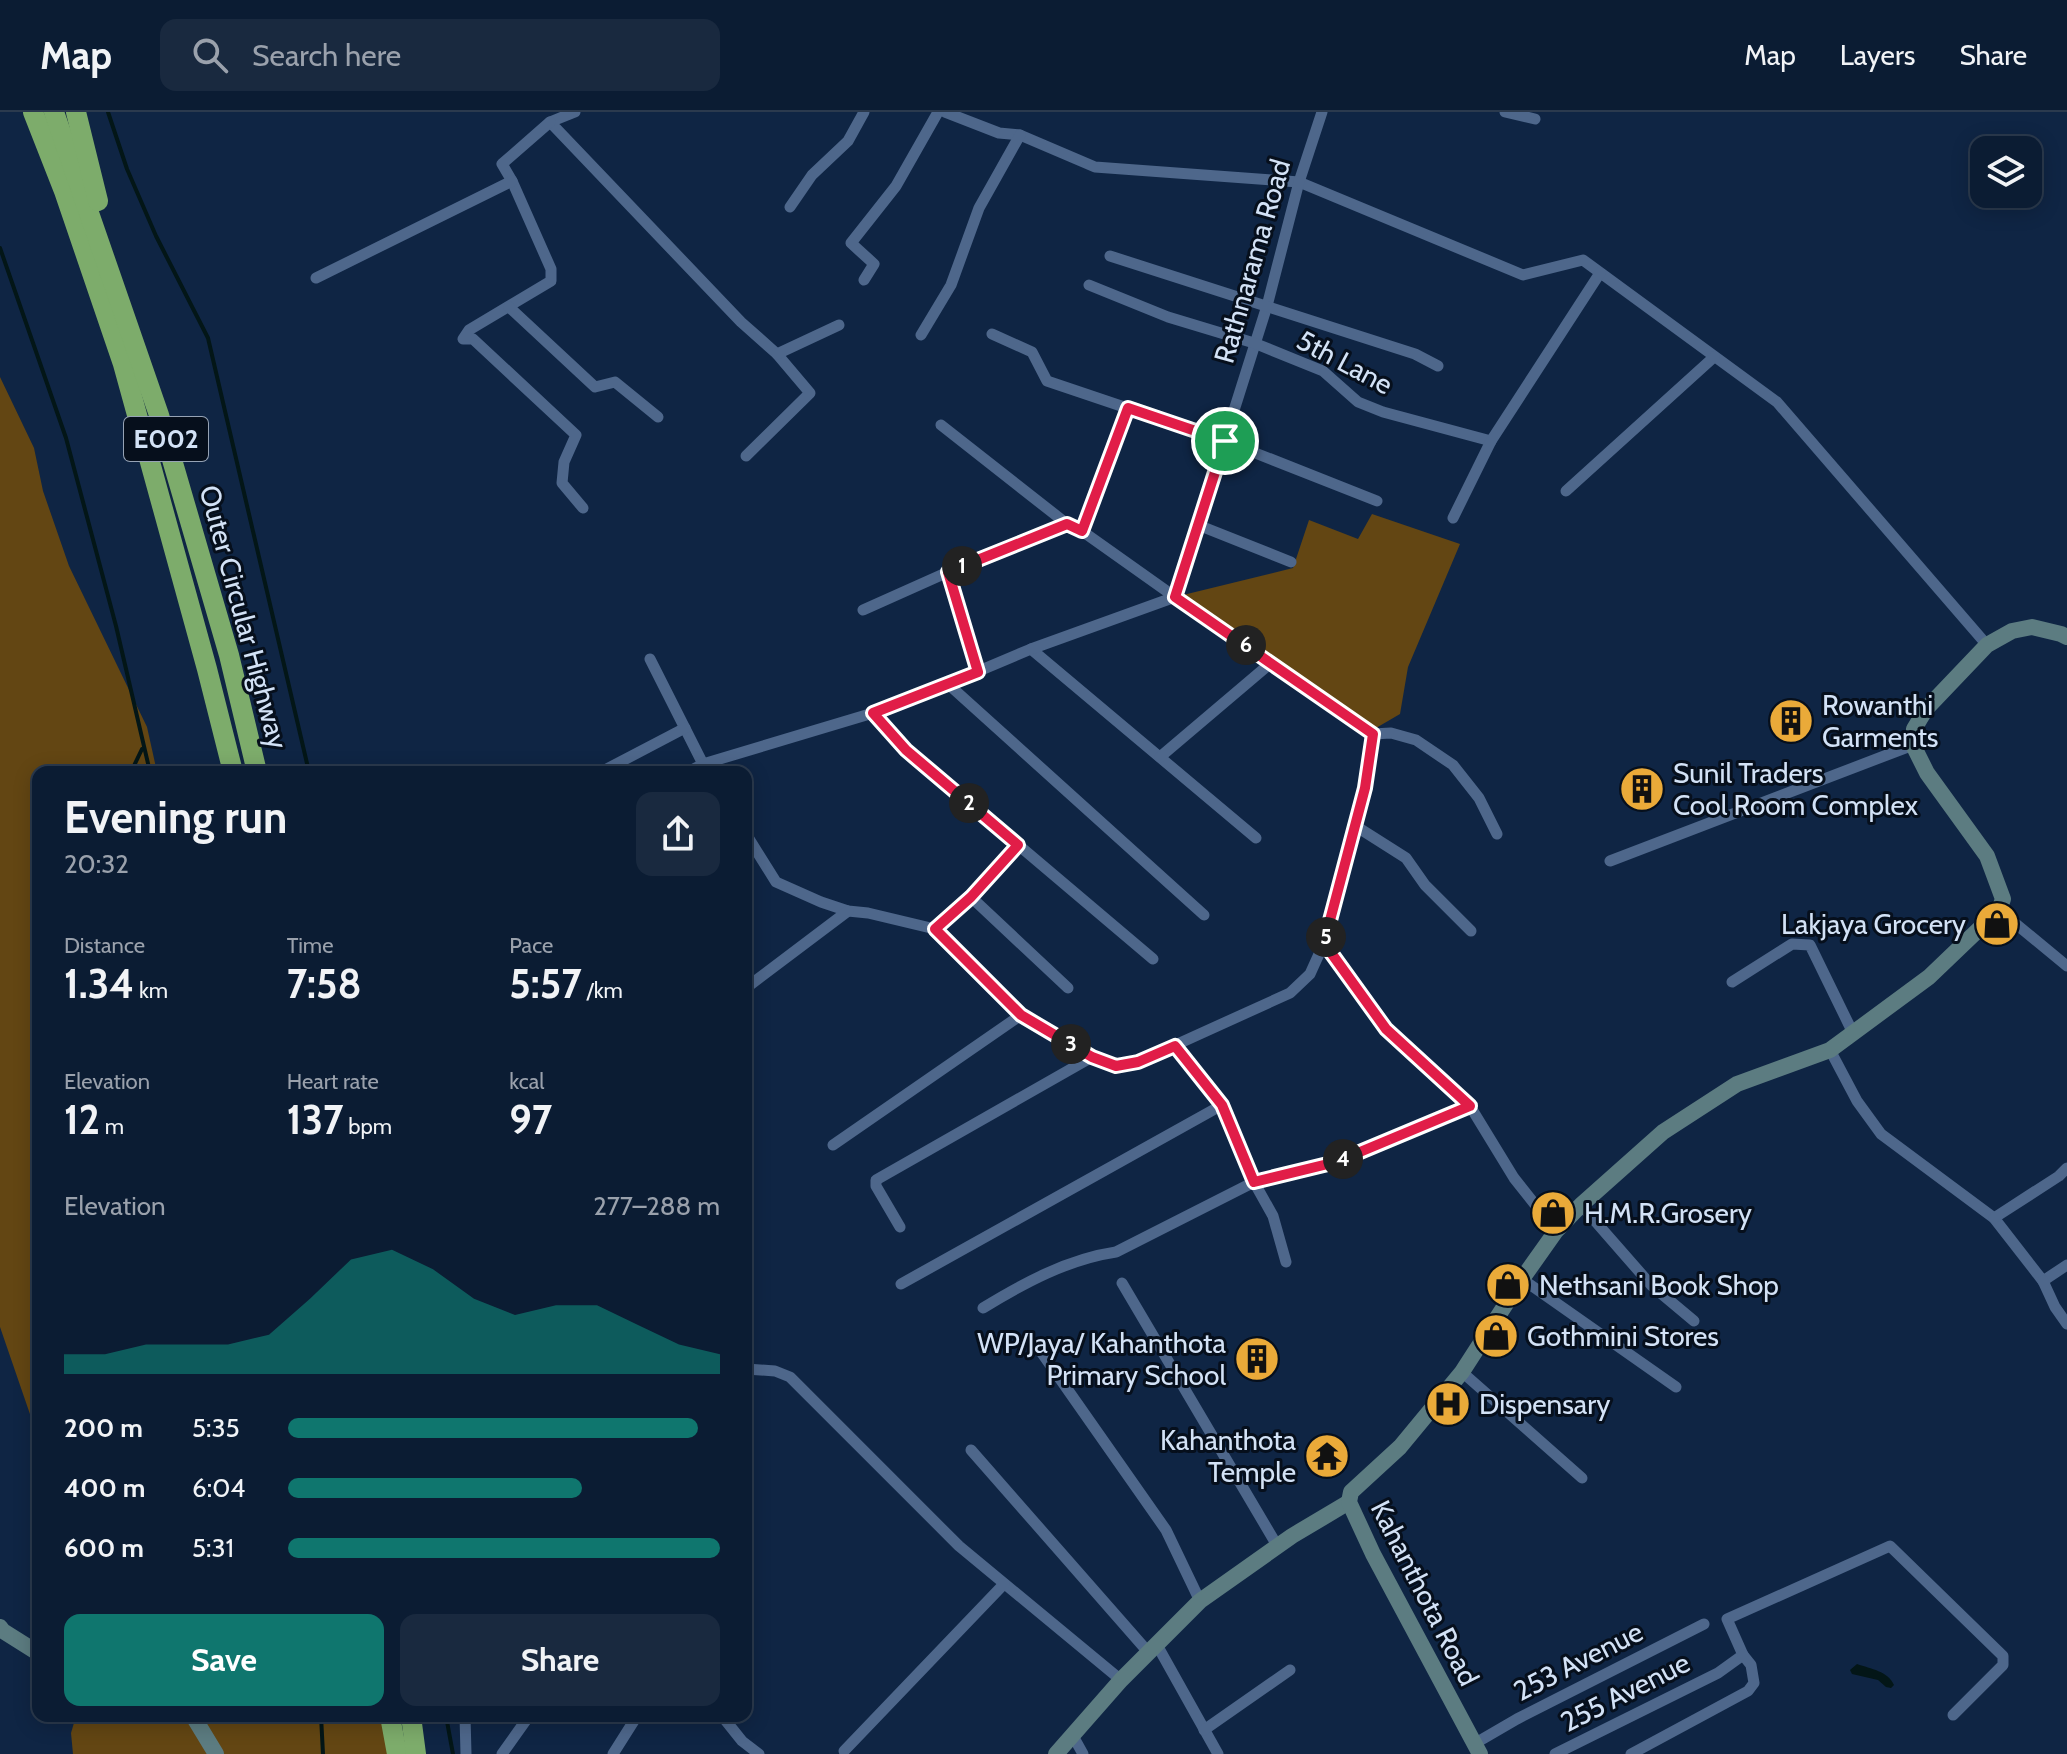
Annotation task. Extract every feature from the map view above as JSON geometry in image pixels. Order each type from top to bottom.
[{"type":"highway","points":[[17,112],[64,191]]},
{"type":"highway","name":"Outer Circular Highway","points":[[33,112],[64,191],[123,364],[231,766]]},
{"type":"highway","name":"Outer Circular Highway","points":[[54,112],[159,415],[229,655],[256,766]]},
{"type":"highway","points":[[76,112],[125,312]]},
{"type":"highway","points":[[391,1722],[397,1754]]},
{"type":"highway","points":[[412,1722],[416,1754]]},
{"type":"main road","points":[[1999,910],[2003,899],[1987,856],[1927,773],[1913,745],[1914,729],[1926,709],[1987,645],[2012,631],[2032,627],[2067,637]]},
{"type":"main road","name":"Kahanthota Road","points":[[1477,1749],[1373,1554],[1349,1502],[1351,1492],[1400,1447],[1462,1372],[1556,1231],[1581,1205],[1663,1132],[1737,1084],[1830,1050],[1929,977],[1999,910]]},
{"type":"main road","points":[[1056,1754],[1121,1680],[1200,1601],[1292,1536],[1349,1502]]},
{"type":"main road","points":[[0,1627],[32,1649]]},
{"type":"main road","points":[[197,1722],[216,1754]]},
{"type":"street","points":[[575,112],[550,122],[502,164],[551,269],[551,281],[469,330],[463,339],[473,339],[576,435],[564,462],[562,483],[583,508]]},
{"type":"street","points":[[790,207],[812,175],[848,141],[864,112]]},
{"type":"street","points":[[864,280],[874,264],[851,243],[896,186],[938,112]]},
{"type":"street","points":[[945,112],[999,133],[1020,135],[1095,167],[1299,182],[1523,275],[1583,260],[1777,402],[1987,645]]},
{"type":"street","name":"Rathnarama Road","points":[[1175,597],[1267,306],[1299,182],[1322,112]]},
{"type":"street","points":[[1505,112],[1535,119]]},
{"type":"street","points":[[550,122],[741,322],[777,354],[810,393],[746,456]]},
{"type":"street","points":[[921,335],[951,285],[979,208],[1020,135]]},
{"type":"street","points":[[316,278],[512,181]]},
{"type":"street","points":[[1110,256],[1415,354],[1438,366]]},
{"type":"street","points":[[1453,518],[1491,441],[1600,273]]},
{"type":"street","name":"5th Lane","points":[[1089,285],[1168,317],[1254,343],[1323,371],[1358,402],[1383,412],[1491,441]]},
{"type":"street","points":[[509,307],[595,387],[615,382],[658,417]]},
{"type":"street","points":[[777,354],[839,325]]},
{"type":"street","points":[[992,334],[1032,352],[1047,381],[1225,441],[1377,501]]},
{"type":"street","points":[[1566,491],[1714,357]]},
{"type":"street","points":[[1082,531],[1128,408]]},
{"type":"street","points":[[941,425],[1067,524],[1082,531],[1373,734],[1391,733],[1416,740],[1453,765],[1479,798],[1497,834]]},
{"type":"street","points":[[863,610],[1067,524]]},
{"type":"street","points":[[1198,525],[1291,562]]},
{"type":"street","points":[[948,572],[978,672]]},
{"type":"street","points":[[712,766],[873,713],[1031,649],[1175,597]]},
{"type":"street","points":[[1031,649],[1256,838]]},
{"type":"street","points":[[650,659],[705,766]]},
{"type":"street","points":[[1160,757],[1272,662]]},
{"type":"street","points":[[948,684],[1204,915]]},
{"type":"street","points":[[873,713],[906,750],[1153,959]]},
{"type":"street","points":[[612,766],[685,728]]},
{"type":"street","points":[[752,844],[776,882],[848,911],[935,929],[1021,1015],[1092,1057],[1116,1066],[1138,1062],[1290,993],[1310,974],[1324,943],[1365,788],[1373,734]]},
{"type":"street","points":[[1610,861],[1913,745]]},
{"type":"street","points":[[1354,825],[1406,858],[1425,885],[1471,931]]},
{"type":"street","points":[[935,929],[971,897],[1018,845]]},
{"type":"street","points":[[971,897],[1068,988]]},
{"type":"street","points":[[1999,910],[2067,966]]},
{"type":"street","points":[[752,983],[848,911]]},
{"type":"street","points":[[1324,943],[1386,1029],[1470,1106],[1514,1178],[1556,1231]]},
{"type":"street","points":[[1732,982],[1792,944],[1810,945],[1853,1033]]},
{"type":"street","points":[[833,1145],[1021,1015]]},
{"type":"street","points":[[1175,1046],[1222,1105],[1254,1182],[1273,1216],[1286,1262]]},
{"type":"street","points":[[1830,1050],[1857,1101],[1881,1134],[1994,1218],[2043,1281],[2067,1324]]},
{"type":"street","points":[[900,1227],[876,1186],[876,1180],[1092,1057]]},
{"type":"street","points":[[901,1284],[1222,1105]]},
{"type":"street","points":[[983,1308],[1024,1283],[1094,1255],[1116,1252],[1254,1182],[1336,1162],[1470,1106]]},
{"type":"street","points":[[1994,1218],[2067,1168]]},
{"type":"street","points":[[1581,1205],[1651,1285],[1694,1321]]},
{"type":"street","points":[[2043,1281],[2067,1265]]},
{"type":"street","points":[[1522,1279],[1676,1387]]},
{"type":"street","points":[[1122,1283],[1278,1547]]},
{"type":"street","points":[[1037,1346],[1166,1530],[1200,1601]]},
{"type":"street","points":[[752,1369],[775,1371],[790,1377],[959,1546],[1121,1680]]},
{"type":"street","points":[[1462,1372],[1582,1478]]},
{"type":"street","points":[[971,1450],[1153,1649],[1218,1754]]},
{"type":"street","points":[[1631,1754],[1748,1691],[1754,1683],[1751,1665],[1743,1655],[1727,1619],[1890,1546],[2003,1656],[2003,1665],[1953,1715]]},
{"type":"street","points":[[844,1751],[1004,1584]]},
{"type":"street","name":"253 Avenue","points":[[1477,1749],[1517,1719],[1704,1624]]},
{"type":"street","name":"255 Avenue","points":[[1555,1754],[1718,1673],[1743,1655]]},
{"type":"street","points":[[1204,1730],[1290,1670]]},
{"type":"street","points":[[465,1722],[466,1754]]},
{"type":"street","points":[[502,1754],[525,1722]]},
{"type":"street","points":[[613,1754],[633,1722]]},
{"type":"street","points":[[727,1722],[742,1741],[759,1754]]},
{"type":"street","points":[[1073,1736],[1083,1754]]},
{"type":"shaded area","points":[[0,377],[34,448],[43,491],[69,566],[147,727],[156,766],[32,766],[32,1420],[0,1327]]},
{"type":"shaded area","points":[[1372,514],[1460,544],[1408,667],[1400,714],[1376,728],[1183,595],[1293,568],[1309,520],[1358,539]]},
{"type":"shaded area","points":[[1857,1664],[1883,1674],[1894,1685],[1886,1687],[1878,1680],[1852,1674],[1850,1670]]},
{"type":"shaded area","points":[[74,1722],[384,1722],[389,1754],[73,1754],[71,1733]]},
{"type":"waterway","points":[[108,112],[127,169],[156,236],[208,338],[308,766]]},
{"type":"waterway","points":[[0,248],[66,438],[116,626],[149,766]]},
{"type":"waterway","points":[[134,766],[142,749]]},
{"type":"waterway","points":[[321,1722],[323,1754]]},
{"type":"waterway","points":[[447,1722],[453,1754]]},
{"type":"place","name":"Rowanthi Garments","points":[[1791,721]]},
{"type":"place","name":"Sunil Traders Cool Room Complex","points":[[1642,789]]},
{"type":"place","name":"Lakjaya Grocery","points":[[1997,924]]},
{"type":"place","name":"H.M.R.Grosery","points":[[1553,1213]]},
{"type":"place","name":"Nethsani Book Shop","points":[[1508,1285]]},
{"type":"place","name":"Gothmini Stores","points":[[1496,1336]]},
{"type":"place","name":"WP/Jaya/ Kahanthota Primary School","points":[[1257,1359]]},
{"type":"place","name":"Dispensary","points":[[1448,1404]]},
{"type":"place","name":"Kahanthota Temple","points":[[1327,1456]]},
{"type":"route","points":[[1128,408],[1225,441],[1175,597],[1373,734],[1365,788],[1324,943],[1386,1029],[1470,1106],[1336,1162],[1254,1182],[1222,1105],[1175,1046],[1138,1062],[1116,1066],[1092,1057],[1021,1015],[935,929],[971,897],[1018,845],[906,750],[873,713],[978,672],[948,572],[1067,524],[1082,531],[1128,408]]}]
